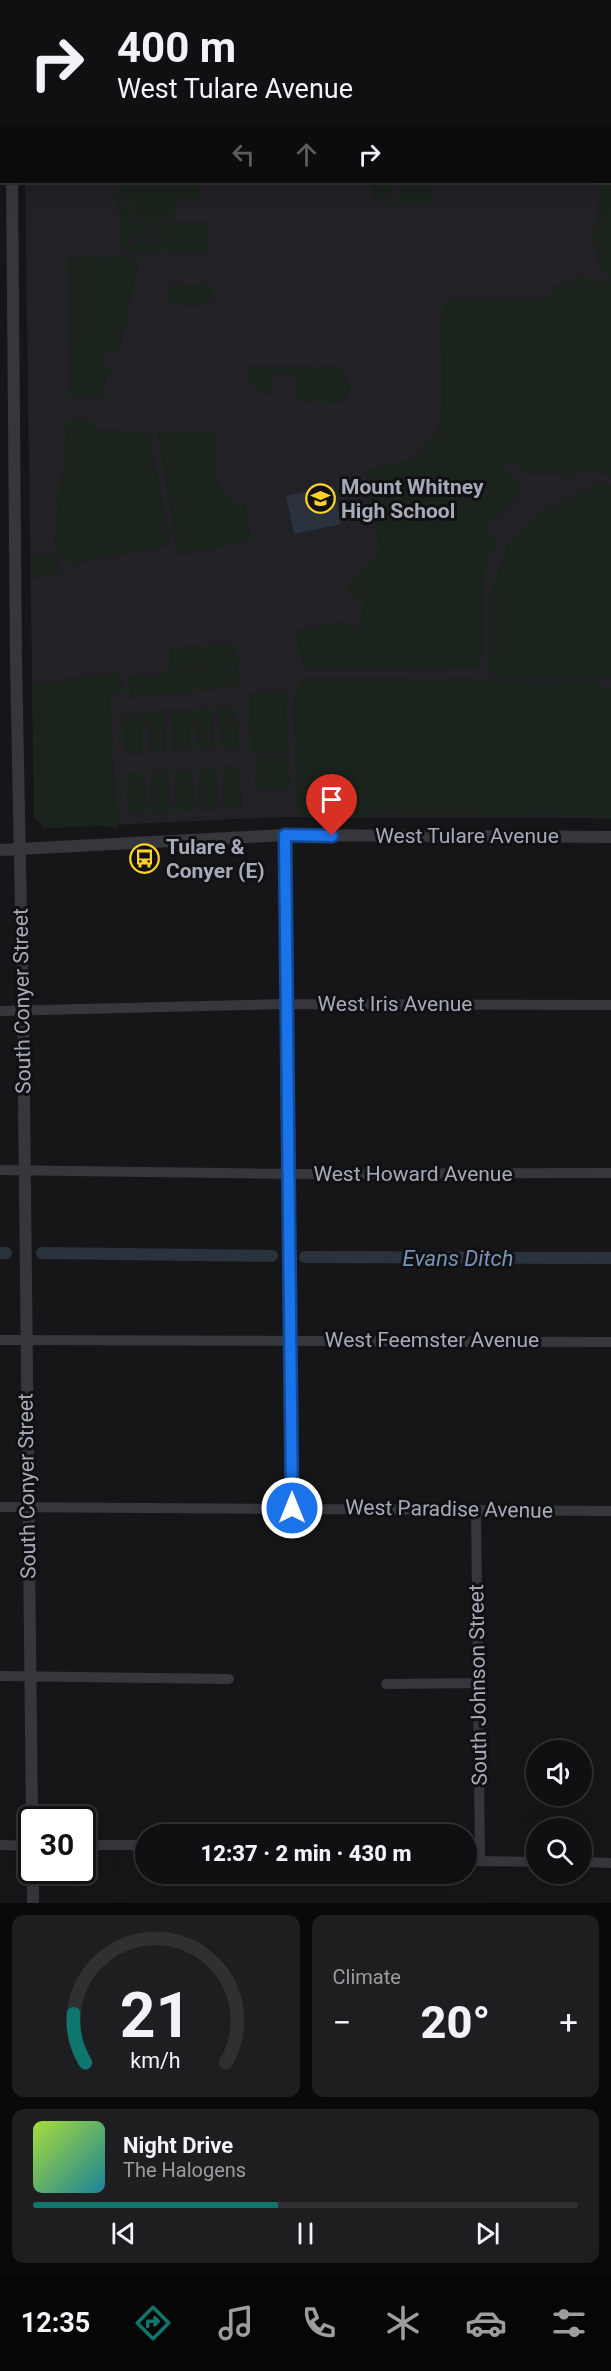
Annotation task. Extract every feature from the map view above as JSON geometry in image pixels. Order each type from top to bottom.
[{"type":"street","name":"South Conyer Street","points":[[12,183],[18,850],[23,1011],[32,1806]]},
{"type":"street","name":"West Tulare Avenue","points":[[0,850],[285,835],[611,837]]},
{"type":"street","points":[[285,835],[292,1508]]},
{"type":"street","name":"West Iris Avenue","points":[[0,1011],[286,1004],[611,1005]]},
{"type":"street","name":"West Howard Avenue","points":[[0,1170],[289,1174],[611,1173]]},
{"type":"street","name":"West Feemster Avenue","points":[[0,1340],[291,1339],[611,1342]]},
{"type":"street","name":"West Paradise Avenue","points":[[0,1507],[611,1511]]},
{"type":"street","name":"South Johnson Street","points":[[476,1509],[480,1861]]},
{"type":"street","points":[[0,1676],[229,1679]]},
{"type":"street","points":[[386,1684],[478,1683]]},
{"type":"street","points":[[0,1845],[18,1845]]},
{"type":"street","points":[[96,1845],[135,1845]]},
{"type":"street","points":[[480,1861],[526,1862]]},
{"type":"street","points":[[592,1862],[611,1863]]},
{"type":"street","points":[[33,1884],[33,1903]]},
{"type":"shaded area","name":"Mount Whitney High School","points":[[25,183],[611,183],[611,818],[285,817],[44,828],[34,817]]},
{"type":"shaded area","points":[[116,183],[198,183],[200,199],[175,199],[173,217],[149,229]]},
{"type":"shaded area","points":[[370,183],[393,183],[394,187],[375,207]]},
{"type":"shaded area","points":[[407,183],[432,183],[431,204],[389,204]]},
{"type":"shaded area","points":[[600,183],[611,183],[611,276],[606,276],[597,267],[594,236]]},
{"type":"shaded area","points":[[117,193],[145,228],[144,232],[121,251]]},
{"type":"shaded area","points":[[170,222],[206,223],[211,252],[166,252],[151,231]]},
{"type":"shaded area","points":[[148,233],[162,252],[123,254]]},
{"type":"shaded area","points":[[120,256],[140,259],[120,350],[107,348],[102,368],[116,371],[115,376],[107,375],[105,396],[69,396],[67,257]]},
{"type":"shaded area","points":[[585,275],[595,285],[600,280],[611,280],[611,475],[585,470],[569,480],[563,473],[526,473],[511,459],[504,466],[521,483],[520,495],[485,529],[497,541],[484,569],[483,657],[480,658],[480,668],[303,667],[295,631],[347,621],[353,631],[357,630],[366,597],[351,599],[348,585],[380,553],[366,471],[414,459],[436,435],[441,407],[443,306],[451,298],[550,299],[553,288]]},
{"type":"shaded area","points":[[172,283],[193,288],[206,283],[210,284],[214,293],[204,297],[214,294],[214,296],[211,298],[212,301],[200,305],[181,305],[169,300],[170,297],[167,296]]},
{"type":"shaded area","points":[[313,366],[314,371],[319,370],[319,366],[341,367],[351,386],[344,402],[317,403],[297,399],[293,394],[299,383],[292,372],[277,372],[270,383],[277,394],[262,393],[251,385],[245,367]]},
{"type":"shaded area","points":[[72,419],[93,420],[93,430],[150,432],[171,545],[70,564],[59,555],[53,534],[55,533],[67,423]]},
{"type":"shaded area","points":[[216,432],[215,476],[232,506],[245,504],[252,540],[178,555],[157,433]]},
{"type":"shaded area","points":[[597,484],[611,486],[611,676],[490,676],[490,592],[508,543],[540,511]]},
{"type":"shaded area","points":[[51,552],[60,564],[61,573],[32,579],[33,558],[42,553]]},
{"type":"shaded area","points":[[235,642],[238,664],[171,671],[169,649]]},
{"type":"shaded area","points":[[238,665],[240,686],[130,698],[128,677]]},
{"type":"shaded area","points":[[121,671],[125,692],[110,694],[118,828],[99,826],[44,828],[34,817],[34,685]]},
{"type":"shaded area","points":[[303,678],[598,681],[598,689],[611,689],[611,819],[597,819],[596,816],[373,814],[373,818],[299,817],[292,704]]},
{"type":"shaded area","points":[[285,691],[289,752],[252,754],[249,694]]},
{"type":"shaded area","points":[[236,707],[239,747],[220,748],[218,708]]},
{"type":"shaded area","points":[[213,708],[215,748],[196,749],[194,709]]},
{"type":"shaded area","points":[[189,710],[191,750],[173,751],[170,711]]},
{"type":"shaded area","points":[[165,711],[167,751],[149,752],[146,712]]},
{"type":"shaded area","points":[[141,713],[143,753],[125,754],[122,714]]},
{"type":"shaded area","points":[[289,754],[291,788],[256,790],[254,765],[259,764],[259,756]]},
{"type":"shaded area","points":[[240,767],[243,807],[224,809],[222,768]]},
{"type":"shaded area","points":[[216,769],[219,809],[200,810],[198,770]]},
{"type":"shaded area","points":[[192,770],[195,810],[176,811],[174,771]]},
{"type":"shaded area","points":[[168,772],[171,812],[152,813],[150,773]]},
{"type":"shaded area","points":[[144,773],[147,813],[128,814],[126,774]]},
{"type":"water","points":[[334,486],[341,524],[294,534],[286,496]]},
{"type":"waterway","name":"Evans Ditch","points":[[0,1253],[6,1253]]},
{"type":"waterway","name":"Evans Ditch","points":[[42,1253],[272,1256]]},
{"type":"waterway","name":"Evans Ditch","points":[[305,1257],[611,1258]]},
{"type":"place","name":"Mount Whitney High School","points":[[320,499]]},
{"type":"place","name":"Tulare & Conyer (E)","points":[[145,859]]},
{"type":"route","points":[[292,1508],[285,835],[332,836]]}]
